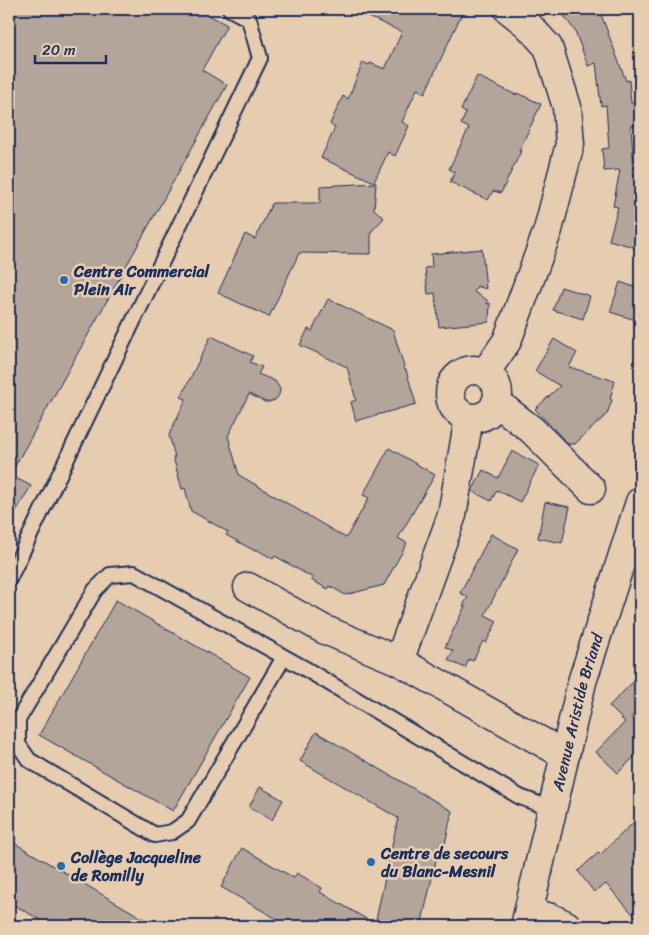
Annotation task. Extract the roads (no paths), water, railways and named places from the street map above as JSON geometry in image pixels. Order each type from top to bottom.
[{"type":"street","points":[[485,373],[507,340],[548,230],[570,144],[567,107],[548,47],[528,25],[508,9]]},
{"type":"street","points":[[477,370],[490,376],[495,383],[498,396],[496,402],[495,407],[489,413],[478,418],[469,418],[462,415],[452,406],[450,389],[456,378],[463,373],[477,370]]},
{"type":"street","points":[[496,402],[532,430],[590,489]]},
{"type":"street","points":[[399,661],[452,515],[469,418]]},
{"type":"street","name":"Avenue Aristide Briand","points":[[527,919],[582,682],[635,538],[640,502]]},
{"type":"street","points":[[248,587],[322,629],[399,661],[565,755]]},
{"type":"street","points":[[527,919],[551,918],[567,926]]},
{"type":"lane","points":[[9,579],[260,58],[249,19],[230,9]]},
{"type":"lane","points":[[284,658],[188,821],[172,832],[155,834],[29,760],[18,744],[18,720],[95,590],[110,575],[134,573],[284,658],[520,797],[552,809]]},
{"type":"place","name":"Centre Commercial Plein Air","points":[[64,280]]},
{"type":"place","name":"Centre de secours du Blanc-Mesnil","points":[[371,862]]},
{"type":"place","name":"Collège Jacqueline de Romilly","points":[[61,866]]}]
